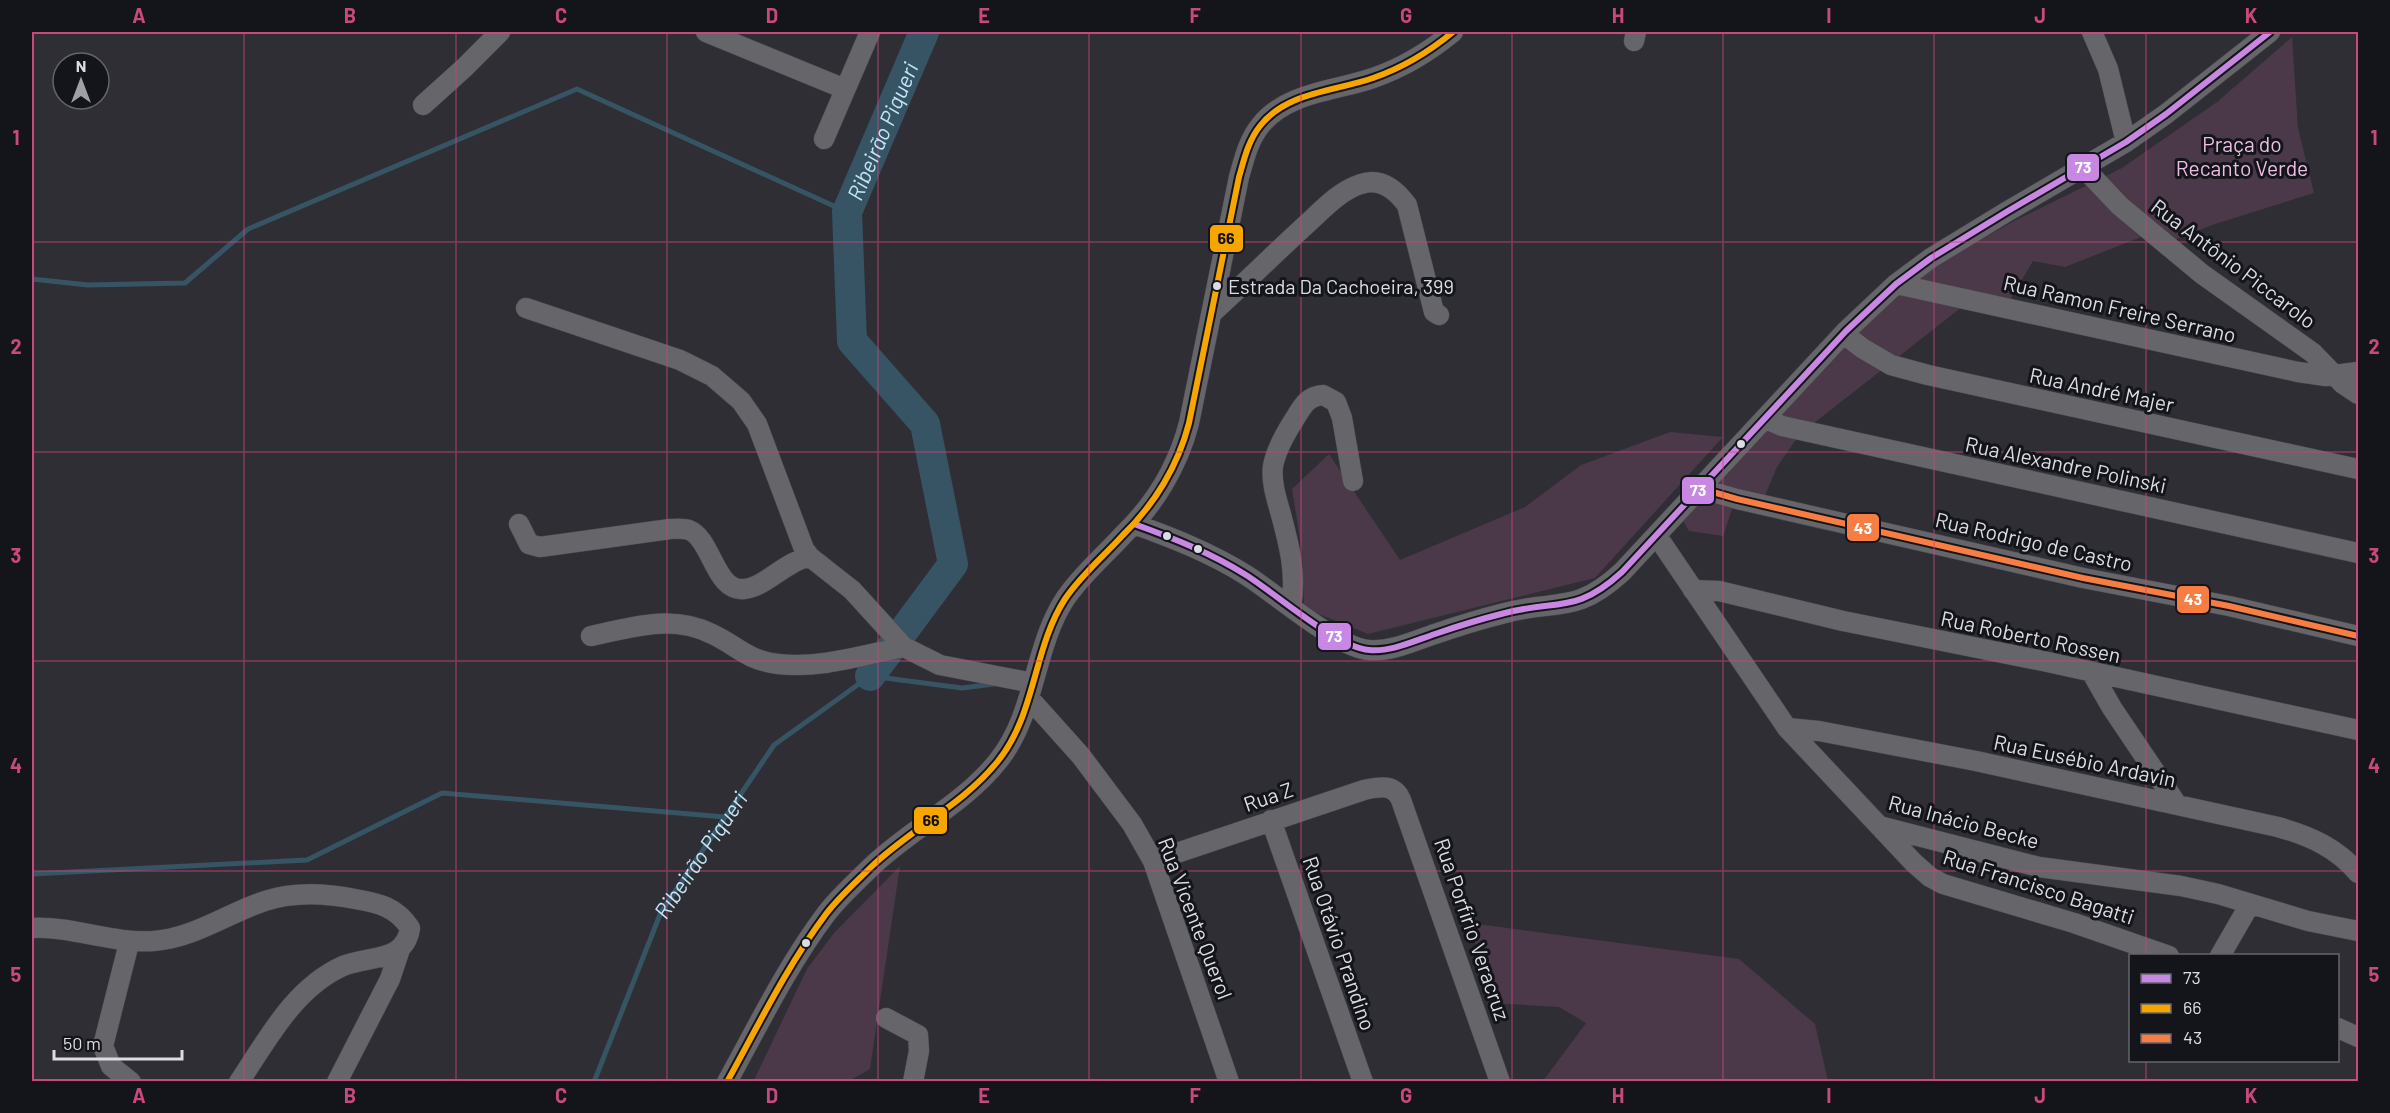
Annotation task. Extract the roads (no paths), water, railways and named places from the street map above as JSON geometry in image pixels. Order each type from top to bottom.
[{"type":"street","points":[[423,105],[500,32]]},
{"type":"street","points":[[706,32],[845,89]]},
{"type":"street","points":[[824,140],[870,32]]},
{"type":"street","points":[[728,1082],[781,982],[828,912],[872,866],[981,779],[999,760],[1012,740],[1031,691],[1048,631],[1066,597],[1094,564],[1134,524],[1160,490],[1182,447],[1239,177],[1246,153],[1260,126],[1273,114],[1291,103],[1316,93],[1374,78],[1397,69],[1453,32]]},
{"type":"street","points":[[2092,32],[2108,69],[2126,142]]},
{"type":"street","points":[[1134,524],[1219,559],[1356,648],[1384,650],[1509,612],[1566,605],[1582,600],[1604,589],[1657,536],[1699,488],[1873,303],[1931,258],[2126,142],[2166,114],[2268,32]]},
{"type":"street","name":"Rua Antônio Piccarolo","points":[[2083,167],[2121,206],[2202,274],[2313,353],[2333,374],[2358,394]]},
{"type":"street","points":[[1212,313],[1332,201],[1361,184],[1374,182],[1397,191],[1407,205],[1434,312],[1438,315]]},
{"type":"street","name":"Rua Ramon Freire Serrano","points":[[1896,284],[2298,372],[2333,374],[2358,372]]},
{"type":"street","points":[[526,308],[680,360],[712,376],[734,395],[757,424],[804,549],[810,557],[852,590],[904,647],[940,665],[1031,691]]},
{"type":"street","name":"Rua André Majer","points":[[1844,334],[1891,365],[1928,375],[2358,469]]},
{"type":"street","points":[[1291,607],[1293,567],[1275,491],[1273,467],[1276,453],[1288,429],[1304,404],[1316,395],[1323,394],[1330,397],[1340,410],[1353,481]]},
{"type":"street","name":"Rua Alexandre Polinski","points":[[1766,419],[1782,426],[1964,468],[2358,553]]},
{"type":"street","name":"Rua Rodrigo de Castro","points":[[1699,488],[1737,499],[2083,578],[2229,606],[2358,636]]},
{"type":"street","points":[[519,524],[529,544],[540,547],[670,529],[691,531],[700,540],[724,580],[733,587],[743,590],[755,586],[790,563],[810,557]]},
{"type":"street","name":"Rua Inácio Becke","points":[[1657,536],[1787,728],[1877,826],[2028,864],[2181,886],[2308,921],[2358,930]]},
{"type":"street","name":"Rua Roberto Rossen","points":[[1693,590],[1719,591],[1843,621],[2358,730]]},
{"type":"street","points":[[591,636],[643,625],[680,624],[697,627],[714,634],[742,654],[759,660],[797,665],[839,661],[904,647]]},
{"type":"street","points":[[2092,673],[2112,708],[2176,803]]},
{"type":"street","name":"Rua Vicente Querol","points":[[1031,691],[1132,824],[1153,861],[1229,1082]]},
{"type":"street","name":"Rua Eusébio Ardavin","points":[[1787,728],[1819,731],[1909,748],[2176,803],[2302,834],[2341,855],[2358,873]]},
{"type":"street","name":"Rua Z","points":[[1153,861],[1371,788],[1385,787],[1398,793]]},
{"type":"street","name":"Rua Porfírio Veracruz","points":[[1398,793],[1500,1082]]},
{"type":"street","name":"Rua Otávio Prandino","points":[[1271,820],[1363,1082]]},
{"type":"street","name":"Rua Francisco Bagatti","points":[[1877,826],[1914,864],[1943,884],[2074,922],[2163,954]]},
{"type":"street","points":[[32,928],[83,932],[129,943],[157,941],[188,934],[266,900],[321,893],[375,903],[402,916],[410,928],[408,940],[400,949],[390,979],[337,1082]]},
{"type":"street","points":[[2221,954],[2250,904]]},
{"type":"street","points":[[129,943],[103,1047],[111,1065],[131,1082]]},
{"type":"street","points":[[239,1082],[296,999],[316,981],[345,965],[382,957],[400,949]]},
{"type":"street","points":[[886,1018],[918,1035],[919,1051],[913,1082]]},
{"type":"street","points":[[2339,1029],[2358,1037]]},
{"type":"waterway","name":"Ribeirão Piqueri","points":[[870,676],[953,564],[925,424],[852,341],[847,212],[924,32]]},
{"type":"waterway","points":[[32,279],[88,285],[185,283],[248,229],[577,89],[847,212]]},
{"type":"waterway","name":"Ribeirão Piqueri","points":[[594,1082],[661,912],[774,745],[870,676],[962,688],[994,684]]},
{"type":"waterway","points":[[32,874],[307,860],[442,793],[725,817]]},
{"type":"place","name":"Estrada Da Cachoeira, 399","points":[[1217,286]]},
{"type":"park label","name":"Praça do Recanto Verde","points":[[2242,155]]}]
